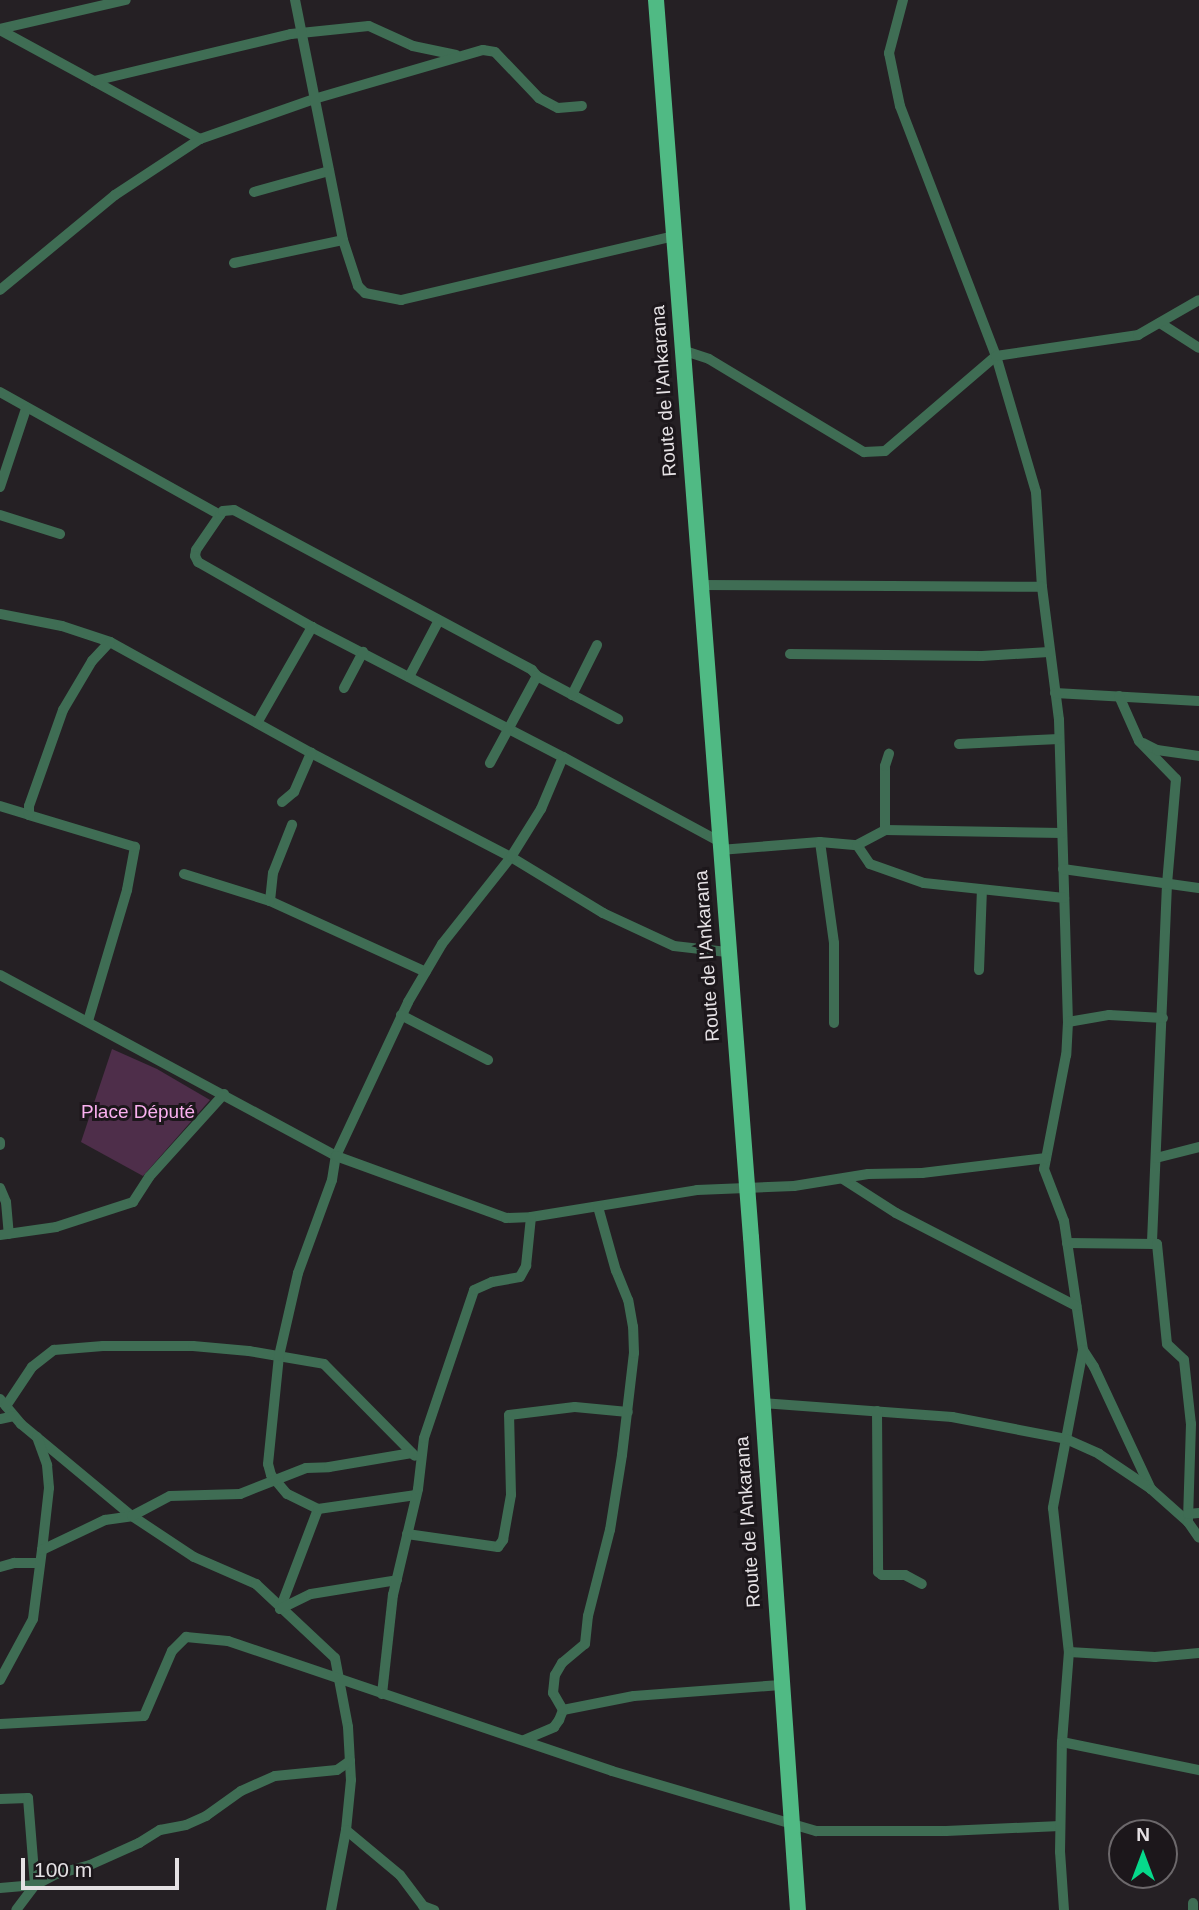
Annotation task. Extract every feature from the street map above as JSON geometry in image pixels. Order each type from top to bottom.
[{"type":"main road","name":"Route de l'Ankarana","points":[[656,0],[798,1910]]},
{"type":"street","points":[[0,30],[126,0]]},
{"type":"street","points":[[903,0],[889,53],[900,106],[996,356],[1036,492],[1042,587],[1059,739],[1068,1022],[1066,1055],[1044,1169],[1063,1221],[1083,1350],[1053,1508],[1069,1652],[1062,1742],[1060,1826],[1064,1910]]},
{"type":"street","points":[[297,1],[343,240],[358,286],[365,293],[401,300],[673,236]]},
{"type":"street","points":[[94,82],[302,33],[369,26],[413,47],[456,55]]},
{"type":"street","points":[[0,30],[200,139]]},
{"type":"street","points":[[0,290],[115,195],[200,139],[314,99],[425,69],[456,55],[483,50],[495,51],[539,99],[558,108],[582,106]]},
{"type":"street","points":[[254,192],[329,172]]},
{"type":"street","points":[[234,263],[343,240]]},
{"type":"street","points":[[682,350],[709,359],[864,452],[886,451],[996,356],[1138,335],[1199,300]]},
{"type":"street","points":[[1160,323],[1199,348]]},
{"type":"street","points":[[0,392],[26,409],[220,515]]},
{"type":"street","points":[[0,487],[26,409]]},
{"type":"street","points":[[618,719],[234,510],[223,511],[195,556],[198,562],[312,627],[510,728],[720,846],[820,842],[857,845],[885,830],[1062,833]]},
{"type":"street","points":[[0,515],[60,534]]},
{"type":"street","points":[[699,585],[1042,587]]},
{"type":"street","points":[[0,614],[62,626],[110,642],[311,753],[511,857],[603,913],[674,946],[727,952]]},
{"type":"street","points":[[410,677],[439,621]]},
{"type":"street","points":[[257,723],[312,627]]},
{"type":"street","points":[[29,815],[36,781],[63,710],[92,661],[110,642]]},
{"type":"street","points":[[572,695],[597,645]]},
{"type":"street","points":[[344,688],[363,652]]},
{"type":"street","points":[[790,654],[982,656],[1049,652]]},
{"type":"street","points":[[490,763],[537,676]]},
{"type":"street","points":[[1055,693],[1199,701]]},
{"type":"street","points":[[1119,696],[1139,741],[1176,779],[1167,884],[1152,1244]]},
{"type":"street","points":[[959,744],[1059,739]]},
{"type":"street","points":[[1139,741],[1157,750],[1199,756]]},
{"type":"street","points":[[282,802],[295,792],[311,753]]},
{"type":"street","points":[[885,830],[886,766],[889,754]]},
{"type":"street","points":[[416,1495],[318,1509],[287,1494],[276,1481],[268,1464],[279,1356],[298,1273],[332,1180],[336,1156],[401,1015],[442,944],[511,857],[541,809],[563,757]]},
{"type":"street","points":[[0,806],[135,847],[127,890],[88,1021]]},
{"type":"street","points":[[270,901],[273,873],[292,825]]},
{"type":"street","points":[[820,842],[834,943],[834,1023]]},
{"type":"street","points":[[857,845],[870,864],[924,883],[1064,898]]},
{"type":"street","points":[[1063,869],[1199,888]]},
{"type":"street","points":[[184,874],[270,901],[426,972]]},
{"type":"street","points":[[979,970],[982,890]]},
{"type":"street","points":[[0,975],[336,1156],[495,1216],[531,1217],[698,1190],[794,1186],[868,1174],[922,1173],[1046,1158]]},
{"type":"street","points":[[401,1015],[488,1060]]},
{"type":"street","points":[[1068,1022],[1109,1015],[1163,1018]]},
{"type":"street","points":[[0,1188],[6,1202],[5,1234],[56,1227],[133,1202],[149,1177],[224,1094]]},
{"type":"street","points":[[1156,1158],[1199,1147]]},
{"type":"street","points":[[843,1178],[896,1213],[1076,1306]]},
{"type":"street","points":[[562,1710],[554,1693],[555,1675],[562,1663],[585,1644],[593,1593],[610,1530],[634,1353],[628,1300],[616,1271],[598,1207]]},
{"type":"street","points":[[382,1694],[397,1580],[416,1495],[424,1438],[474,1290],[492,1282],[520,1277],[526,1266],[531,1217]]},
{"type":"street","points":[[1067,1243],[1157,1244],[1167,1344],[1184,1360],[1195,1443],[1192,1516],[1199,1538]]},
{"type":"street","points":[[331,1910],[346,1830],[350,1761],[348,1727],[335,1658],[256,1584],[194,1557],[132,1516],[36,1437],[3,1402],[32,1367],[54,1350],[103,1346],[192,1346],[279,1356],[324,1364],[421,1464]]},
{"type":"street","points":[[1083,1350],[1094,1367],[1151,1489]]},
{"type":"street","points":[[761,1403],[952,1417],[1066,1439],[1100,1454],[1192,1516]]},
{"type":"street","points":[[407,1534],[498,1547],[503,1540],[511,1495],[509,1415],[575,1408],[628,1412]]},
{"type":"street","points":[[877,1411],[878,1572],[882,1575],[905,1575],[922,1584]]},
{"type":"street","points":[[0,1419],[15,1416]]},
{"type":"street","points":[[0,1680],[33,1619],[48,1488],[47,1465],[36,1437]]},
{"type":"street","points":[[42,1550],[105,1520],[132,1516],[170,1496],[240,1494],[306,1468],[329,1467],[412,1453]]},
{"type":"street","points":[[280,1608],[318,1509]]},
{"type":"street","points":[[0,1567],[14,1563],[40,1563]]},
{"type":"street","points":[[280,1608],[311,1594],[397,1580]]},
{"type":"street","points":[[0,1724],[145,1716],[172,1651],[186,1637],[228,1642],[612,1770],[816,1831],[946,1831],[1060,1826]]},
{"type":"street","points":[[1069,1652],[1155,1657],[1199,1653]]},
{"type":"street","points":[[562,1710],[634,1696],[782,1685]]},
{"type":"street","points":[[524,1740],[554,1727],[562,1710]]},
{"type":"street","points":[[1062,1742],[1199,1770]]},
{"type":"street","points":[[0,1888],[35,1885],[126,1849],[160,1830],[186,1825],[206,1816],[241,1791],[275,1776],[337,1770],[350,1761]]},
{"type":"street","points":[[0,1800],[28,1798],[35,1885],[16,1910]]},
{"type":"street","points":[[346,1830],[400,1875],[423,1906],[434,1910]]},
{"type":"green space","name":"Place Député","points":[[112,1049],[157,1069],[210,1100],[143,1176],[81,1142]]}]
